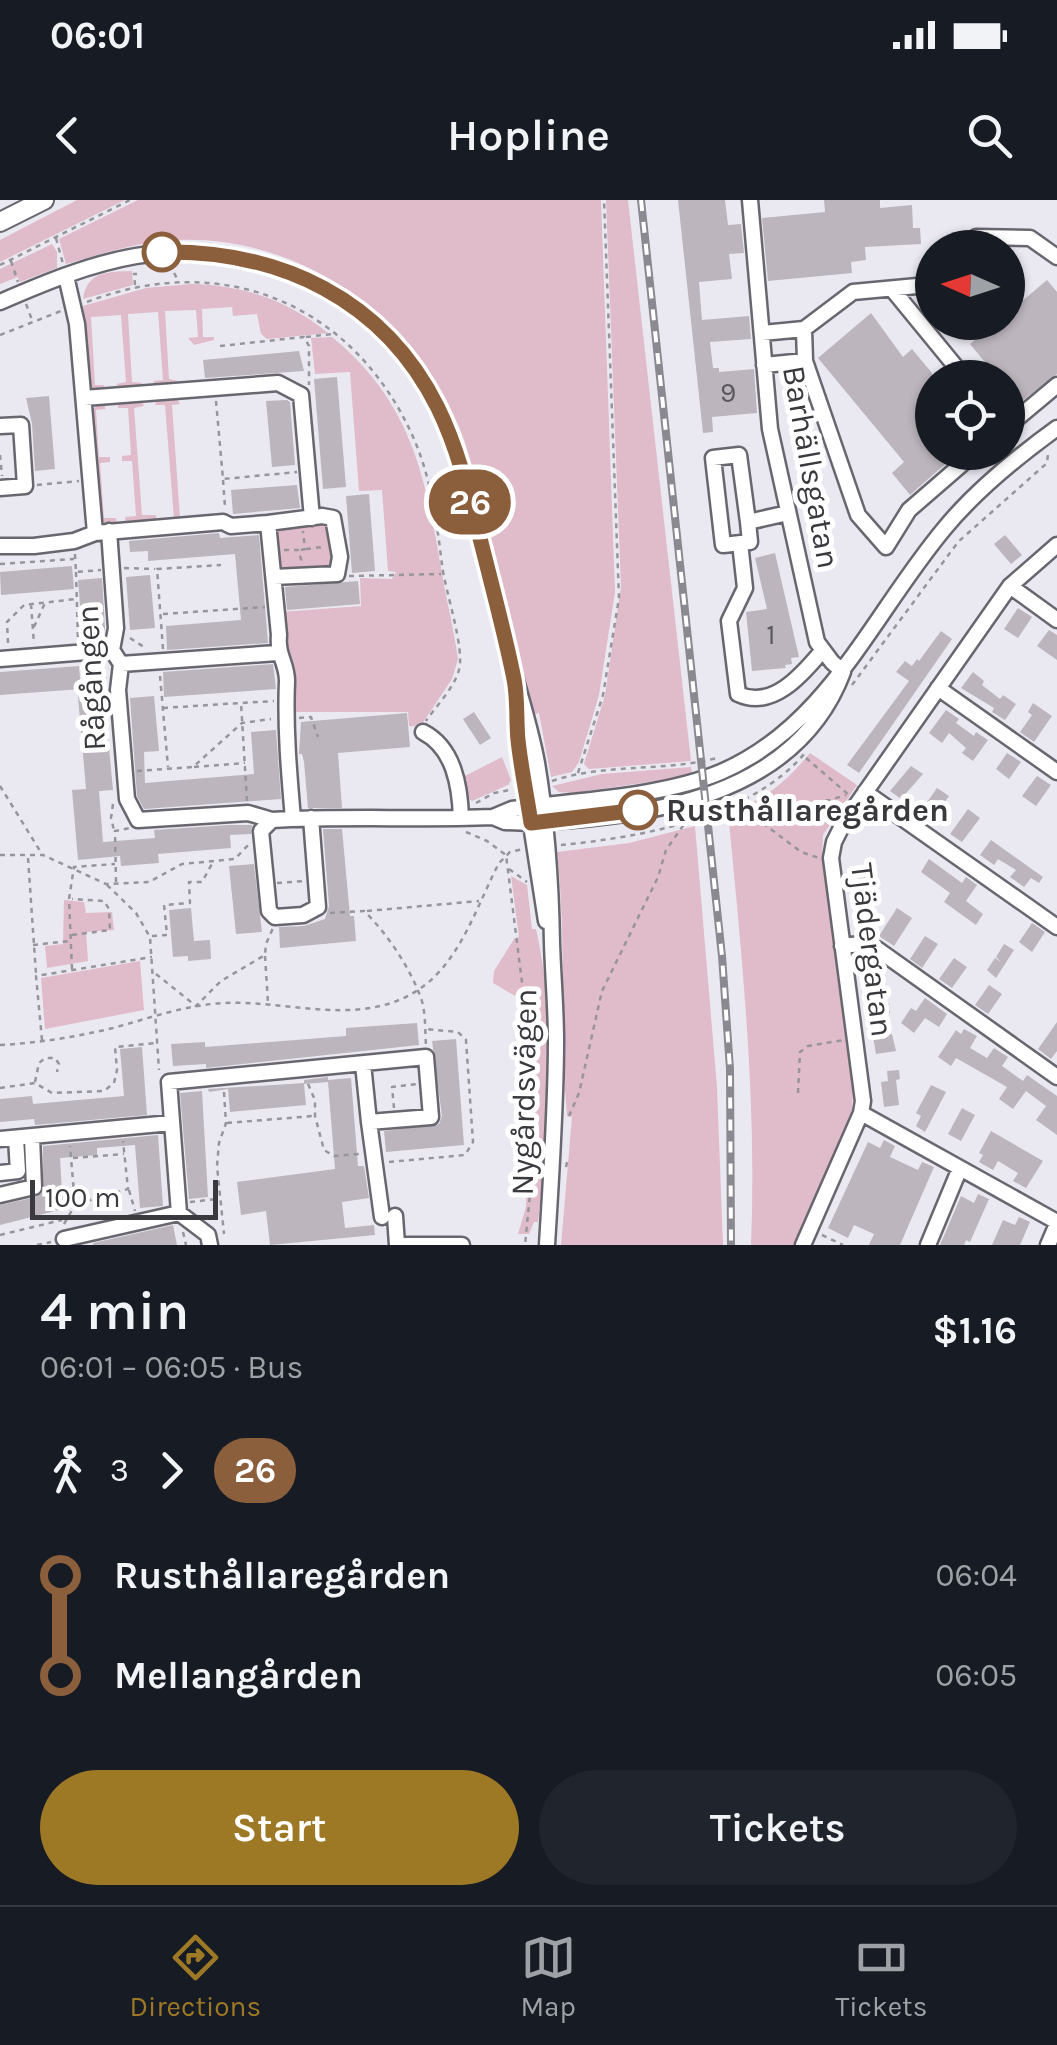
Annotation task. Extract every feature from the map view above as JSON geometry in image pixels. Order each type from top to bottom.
[{"type":"main road","points":[[0,222],[44,200]]},
{"type":"street","name":"Barhällsgatan","points":[[750,200],[770,429],[817,642],[843,672]]},
{"type":"street","points":[[1025,238],[1057,256]]},
{"type":"street","name":"Nygårdsvägen","points":[[0,302],[66,276],[136,256],[162,252],[217,253],[248,258],[307,278],[365,315],[414,367],[450,434],[474,516],[514,683],[538,823],[545,918],[552,941],[556,1082],[547,1245]]},
{"type":"street","name":"Rågången","points":[[66,276],[77,324],[91,481],[116,628],[112,650],[121,664],[118,690],[126,799],[138,820]]},
{"type":"street","points":[[762,333],[804,329],[853,292],[915,286]]},
{"type":"street","points":[[892,288],[950,360]]},
{"type":"street","points":[[804,329],[805,361],[858,515],[886,547],[909,510],[955,470]]},
{"type":"street","points":[[764,366],[805,361]]},
{"type":"street","points":[[84,398],[278,383],[302,395],[307,519]]},
{"type":"street","points":[[1025,411],[1057,384]]},
{"type":"street","points":[[0,426],[21,425],[26,486],[2,487]]},
{"type":"street","points":[[266,826],[311,818],[493,817],[535,806],[680,785],[730,768],[792,726],[843,672],[945,528],[974,496],[1052,440]]},
{"type":"street","points":[[738,454],[748,522],[750,542],[723,545],[713,458],[738,454]]},
{"type":"street","points":[[748,522],[788,513]]},
{"type":"street","points":[[0,546],[51,544],[102,532],[333,518],[339,572],[334,576],[274,576]]},
{"type":"street","points":[[268,523],[277,652],[286,668],[284,700],[292,819]]},
{"type":"street","points":[[740,543],[745,588],[729,621],[738,694],[750,700],[774,696],[822,651]]},
{"type":"street","name":"Tjädergatan","points":[[803,1245],[862,1113],[831,858],[838,833],[857,796],[1010,586],[1057,545]]},
{"type":"street","points":[[1010,586],[1057,620]]},
{"type":"street","points":[[5,659],[112,650]]},
{"type":"street","points":[[121,664],[277,652]]},
{"type":"street","points":[[493,817],[505,822],[538,823],[686,802],[736,785],[799,740],[830,702],[843,672]]},
{"type":"street","points":[[938,688],[1057,772]]},
{"type":"street","points":[[423,732],[437,742],[452,766],[461,818]]},
{"type":"street","points":[[857,796],[1057,927]]},
{"type":"street","points":[[138,820],[248,813],[266,826]]},
{"type":"street","points":[[266,826],[269,911],[275,917],[314,912],[318,907],[311,818]]},
{"type":"street","points":[[842,946],[861,944],[877,949],[1057,1078]]},
{"type":"street","points":[[209,1240],[178,1208],[169,1082],[426,1058],[432,1117],[369,1122]]},
{"type":"street","points":[[363,1064],[376,1158],[400,1245],[462,1245]]},
{"type":"street","points":[[862,1113],[1057,1223],[1048,1245]]},
{"type":"street","points":[[16,1138],[171,1123]]},
{"type":"street","points":[[0,1173],[18,1170],[16,1138]]},
{"type":"street","points":[[0,1195],[34,1186],[16,1138]]},
{"type":"street","points":[[928,1245],[960,1168]]},
{"type":"street","points":[[60,1242],[178,1208]]},
{"type":"path","points":[[0,265],[130,200]]},
{"type":"path","points":[[578,774],[606,682],[619,598],[604,200]]},
{"type":"path","points":[[56,237],[66,276]]},
{"type":"path","points":[[10,260],[17,280]]},
{"type":"path","points":[[174,273],[178,282]]},
{"type":"path","points":[[135,288],[136,274]]},
{"type":"path","points":[[220,346],[333,334]]},
{"type":"path","points":[[302,395],[308,387],[309,346],[304,338]]},
{"type":"path","points":[[214,389],[226,513],[223,522]]},
{"type":"path","points":[[904,602],[879,646],[958,542],[1047,462],[1052,440]]},
{"type":"path","points":[[0,455],[2,487]]},
{"type":"path","points":[[223,479],[308,472]]},
{"type":"path","points":[[26,486],[91,481]]},
{"type":"path","points":[[304,549],[307,519]]},
{"type":"path","points":[[272,551],[323,547],[339,551]]},
{"type":"path","points":[[298,550],[304,576]]},
{"type":"path","points":[[0,564],[75,559]]},
{"type":"path","points":[[168,769],[157,569],[221,565]]},
{"type":"path","points":[[76,572],[78,652],[118,690]]},
{"type":"path","points":[[339,572],[352,576],[444,574]]},
{"type":"path","points":[[5,659],[7,622],[24,605],[77,599]]},
{"type":"path","points":[[33,628],[46,601]]},
{"type":"path","points":[[31,604],[35,656]]},
{"type":"path","points":[[160,614],[276,606]]},
{"type":"path","points":[[116,628],[161,662]]},
{"type":"path","points":[[162,708],[284,700]]},
{"type":"path","points":[[241,703],[248,813]]},
{"type":"path","points":[[193,767],[242,723],[254,719],[310,717],[318,737]]},
{"type":"path","points":[[803,756],[857,796]]},
{"type":"path","points":[[524,1245],[531,1145],[527,1018],[508,868],[506,855],[463,831],[461,818],[494,793],[578,774],[691,764],[719,757]]},
{"type":"path","points":[[124,772],[244,763]]},
{"type":"path","points":[[0,786],[43,855]]},
{"type":"path","points":[[744,810],[857,796]]},
{"type":"path","points":[[116,884],[111,807],[114,801],[126,799]]},
{"type":"path","points":[[738,804],[801,852],[815,858],[831,858]]},
{"type":"path","points":[[115,831],[126,830],[138,820]]},
{"type":"path","points":[[645,821],[652,828]]},
{"type":"path","points":[[569,1116],[579,1093],[602,991],[658,877],[666,850],[687,822]]},
{"type":"path","points":[[106,884],[149,882],[182,864],[235,859],[266,826]]},
{"type":"path","points":[[600,840],[604,827]]},
{"type":"path","points":[[0,855],[43,855],[74,867],[106,884],[136,913],[150,936],[160,1083],[169,1082]]},
{"type":"path","points":[[28,855],[42,1041]]},
{"type":"path","points":[[0,1045],[84,1034],[196,1006],[268,1004],[320,1010],[390,1004],[418,991],[450,958],[506,855]]},
{"type":"path","points":[[150,936],[167,935],[164,905],[190,903],[188,882],[202,882],[214,861]]},
{"type":"path","points":[[74,867],[115,864]]},
{"type":"path","points":[[72,970],[69,898],[74,867]]},
{"type":"path","points":[[508,868],[529,888]]},
{"type":"path","points":[[266,884],[316,880]]},
{"type":"path","points":[[69,898],[104,901],[110,926],[107,932],[70,934]]},
{"type":"path","points":[[314,912],[480,900]]},
{"type":"path","points":[[364,911],[400,958],[418,991],[423,1005],[426,1058]]},
{"type":"path","points":[[268,1004],[265,955],[275,917]]},
{"type":"path","points":[[33,945],[70,941]]},
{"type":"path","points":[[196,1006],[221,981],[265,955]]},
{"type":"path","points":[[36,976],[152,957]]},
{"type":"path","points":[[154,972],[196,1006]]},
{"type":"path","points":[[308,1084],[315,1100],[324,1150],[334,1156],[465,1155],[473,1142],[466,1040],[458,1032],[424,1029]]},
{"type":"path","points":[[798,1093],[800,1052],[808,1046],[855,1039]]},
{"type":"path","points":[[0,1088],[35,1083],[52,1093],[104,1091],[114,1083],[115,1047],[158,1043]]},
{"type":"path","points":[[35,1083],[35,1072],[45,1058],[55,1058],[60,1064],[57,1072]]},
{"type":"path","points":[[395,1120],[392,1086],[428,1083]]},
{"type":"path","points":[[224,1091],[226,1123],[218,1144],[224,1234]]},
{"type":"path","points":[[226,1123],[315,1116]]},
{"type":"path","points":[[122,1129],[128,1189],[138,1221]]},
{"type":"path","points":[[69,1134],[76,1204]]},
{"type":"path","points":[[72,1158],[124,1154]]},
{"type":"path","points":[[38,1245],[60,1242],[64,1220],[76,1204],[128,1189]]},
{"type":"path","points":[[178,1208],[219,1199]]},
{"type":"path","points":[[0,1234],[64,1220]]},
{"type":"path","points":[[810,1230],[844,1245]]},
{"type":"shaded area","points":[[77,200],[125,200],[0,262],[0,240]]},
{"type":"shaded area","points":[[138,200],[601,200],[615,592],[599,695],[579,762],[572,772],[551,777],[539,713],[535,714],[526,693],[465,443],[439,387],[413,350],[347,290],[308,268],[267,252],[223,242],[178,240],[135,245],[66,264],[59,239]]},
{"type":"shaded area","points":[[606,200],[628,200],[691,761],[589,769],[584,764],[605,695],[621,587]]},
{"type":"shaded area","points":[[52,244],[57,252],[57,268],[20,282],[18,277],[0,284],[0,269]]},
{"type":"shaded area","points":[[132,271],[133,285],[83,299],[94,278]]},
{"type":"shaded area","points":[[191,284],[229,287],[264,296],[328,333],[267,339],[261,334],[257,314],[233,316],[232,307],[202,309],[203,337],[214,340],[194,345],[188,338],[198,337],[196,310],[165,311],[169,379],[178,381],[176,385],[157,387],[153,381],[163,380],[158,312],[128,314],[132,382],[142,383],[139,388],[123,389],[116,384],[126,382],[121,315],[91,317],[95,385],[104,385],[103,390],[94,390],[89,383],[83,306],[146,288]]},
{"type":"shaded area","points":[[332,337],[358,361],[397,413],[428,501],[458,659],[452,679],[420,727],[409,726],[408,712],[290,712],[294,672],[288,660],[281,612],[361,606],[360,578],[392,579],[396,572],[388,571],[382,490],[359,491],[350,372],[315,374],[311,338]]},
{"type":"shaded area","points":[[176,397],[180,404],[172,405],[180,518],[174,519],[165,405],[155,405],[157,399]]},
{"type":"shaded area","points":[[141,400],[144,406],[134,408],[142,515],[156,515],[157,523],[126,525],[125,517],[136,516],[132,461],[122,461],[122,456],[131,455],[128,408],[118,405]]},
{"type":"shaded area","points":[[103,403],[106,409],[96,410],[99,457],[110,457],[110,462],[100,463],[104,518],[116,518],[117,526],[104,525],[100,518],[92,409]]},
{"type":"shaded area","points":[[329,521],[336,568],[316,574],[279,570],[277,527]]},
{"type":"shaded area","points":[[810,753],[857,785],[823,835],[822,858],[853,1090],[852,1110],[796,1245],[751,1245],[750,1083],[728,812],[774,789]]},
{"type":"shaded area","points":[[502,757],[511,780],[508,785],[472,801],[467,798],[463,777]]},
{"type":"shaded area","points":[[691,767],[692,775],[684,777],[572,793],[559,792],[552,786],[602,774]]},
{"type":"shaded area","points":[[695,826],[717,1087],[723,1245],[561,1245],[572,1117],[567,1116],[565,1083],[557,852],[629,843]]},
{"type":"shaded area","points":[[511,876],[527,885],[532,929],[536,929],[543,964],[549,1038],[542,1186],[538,1222],[534,1222],[529,1234],[518,1234],[526,1207],[527,1177],[522,1000],[493,983],[494,971],[519,937]]},
{"type":"shaded area","points":[[64,900],[84,902],[86,913],[112,912],[114,930],[86,932],[88,961],[47,968],[45,946],[63,944]]},
{"type":"shaded area","points":[[140,961],[144,1010],[45,1029],[41,978]]},
{"type":"building","points":[[678,200],[725,200],[728,225],[741,224],[744,253],[729,254],[732,279],[699,282],[702,320],[749,316],[751,339],[710,342],[713,368],[719,368],[719,372],[754,369],[757,413],[712,417],[713,432],[703,433]]},
{"type":"building","points":[[824,200],[880,200],[880,208],[912,205],[913,228],[920,230],[915,230],[915,244],[865,247],[866,260],[851,262],[852,273],[768,281],[762,218],[825,212]]},
{"type":"building","points":[[1047,280],[1057,292],[1057,374],[1025,399],[1025,360],[983,360],[970,344],[975,340],[1025,340],[1025,299]]},
{"type":"building","points":[[871,313],[903,357],[912,349],[921,360],[915,360],[915,470],[938,470],[910,495],[892,473],[904,462],[818,358]]},
{"type":"building","points":[[299,351],[304,371],[205,378],[203,360]]},
{"type":"building","points":[[337,377],[346,487],[323,489],[314,379]]},
{"type":"building","points":[[49,396],[55,469],[35,471],[26,398]]},
{"type":"building","points":[[287,400],[295,465],[272,467],[266,401]]},
{"type":"building","points":[[297,485],[300,508],[233,514],[231,490]]},
{"type":"building","points":[[369,494],[375,571],[352,573],[346,496]]},
{"type":"building","points":[[219,533],[220,538],[259,535],[268,643],[167,650],[166,626],[241,620],[235,554],[148,561],[148,551],[130,552],[129,541]]},
{"type":"building","points":[[1005,535],[1022,555],[1011,564],[994,544]]},
{"type":"building","points":[[775,553],[799,657],[791,658],[792,664],[785,665],[786,668],[752,671],[746,612],[767,609],[755,558]]},
{"type":"building","points":[[72,566],[74,589],[1,595],[0,572]]},
{"type":"building","points":[[150,575],[155,628],[130,630],[126,577]]},
{"type":"building","points":[[102,578],[103,640],[83,642],[78,580]]},
{"type":"building","points":[[358,581],[360,604],[287,610],[285,587]]},
{"type":"building","points":[[1018,608],[1032,617],[1018,638],[1004,629]]},
{"type":"building","points":[[1049,630],[1057,635],[1057,660],[1037,646]]},
{"type":"building","points":[[941,631],[952,639],[859,773],[847,765],[909,681],[896,672],[905,661],[912,666],[919,661]]},
{"type":"building","points":[[273,664],[276,689],[164,697],[163,672]]},
{"type":"building","points":[[79,666],[81,689],[0,695],[0,672]]},
{"type":"building","points":[[973,672],[1000,699],[1003,695],[1016,704],[1005,720],[992,712],[994,708],[961,688]]},
{"type":"building","points":[[104,694],[113,790],[99,791],[103,842],[155,838],[154,830],[229,825],[252,825],[251,834],[230,835],[231,848],[158,854],[159,863],[121,866],[120,856],[78,860],[72,790],[86,789],[78,697]]},
{"type":"building","points":[[154,696],[159,751],[144,752],[145,783],[254,774],[251,732],[276,730],[281,799],[144,809],[137,796],[130,698]]},
{"type":"building","points":[[1033,703],[1052,716],[1034,742],[1020,732],[1032,715],[1028,712]]},
{"type":"building","points":[[946,710],[974,736],[976,732],[988,740],[973,761],[962,753],[966,748],[949,733],[942,743],[929,733]]},
{"type":"building","points":[[474,712],[491,738],[480,745],[463,719]]},
{"type":"building","points":[[407,713],[410,747],[338,753],[342,808],[308,808],[304,762],[299,754],[301,722]]},
{"type":"building","points":[[1007,753],[1021,762],[1009,779],[996,769]]},
{"type":"building","points":[[911,766],[923,774],[901,799],[890,791]]},
{"type":"building","points":[[1037,776],[1051,785],[1036,806],[1022,796]]},
{"type":"building","points":[[937,788],[949,796],[932,820],[920,812]]},
{"type":"building","points":[[968,809],[980,818],[962,842],[950,834]]},
{"type":"building","points":[[323,829],[342,829],[356,941],[280,948],[279,927],[304,926],[325,919],[329,906]]},
{"type":"building","points":[[991,840],[1043,877],[1039,883],[1031,878],[1024,887],[1010,877],[1016,870],[998,859],[994,865],[980,855]]},
{"type":"building","points":[[929,859],[962,883],[966,877],[977,885],[966,901],[983,914],[976,925],[944,902],[950,893],[921,872]]},
{"type":"building","points":[[254,864],[262,932],[236,934],[229,866]]},
{"type":"building","points":[[868,867],[874,913],[859,915],[855,883]]},
{"type":"building","points":[[191,908],[194,941],[210,940],[211,959],[188,961],[188,956],[173,957],[169,910]]},
{"type":"building","points":[[897,908],[912,918],[894,946],[879,936]]},
{"type":"building","points":[[1032,923],[1045,932],[1032,952],[1019,942]]},
{"type":"building","points":[[925,936],[938,944],[922,968],[910,959]]},
{"type":"building","points":[[1004,944],[1014,950],[996,978],[987,970],[995,958],[1001,962],[996,957]]},
{"type":"building","points":[[954,958],[967,967],[952,988],[939,979]]},
{"type":"building","points":[[880,976],[883,1003],[889,1003],[890,1013],[873,1014],[865,977]]},
{"type":"building","points":[[989,985],[1002,994],[988,1014],[975,1005]]},
{"type":"building","points":[[925,998],[947,1014],[939,1027],[925,1018],[914,1033],[901,1023],[911,1008],[916,1011]]},
{"type":"building","points":[[1057,1022],[1057,1051],[1051,1059],[1038,1049]]},
{"type":"building","points":[[417,1023],[419,1045],[206,1068],[206,1064],[173,1066],[171,1044],[205,1042],[205,1047],[346,1036],[346,1028]]},
{"type":"building","points":[[964,1029],[977,1036],[970,1048],[987,1058],[994,1048],[1008,1057],[1002,1066],[1023,1081],[1027,1075],[1057,1096],[1057,1135],[1036,1120],[1046,1106],[1026,1091],[1013,1109],[999,1099],[1007,1087],[956,1058],[951,1066],[938,1057],[956,1030],[961,1034]]},
{"type":"building","points":[[892,1034],[896,1051],[876,1054],[873,1036]]},
{"type":"building","points":[[456,1039],[464,1145],[386,1152],[384,1131],[439,1124],[442,1116],[432,1041]]},
{"type":"building","points":[[142,1047],[147,1115],[35,1125],[34,1119],[0,1122],[0,1099],[32,1096],[33,1104],[124,1096],[120,1049]]},
{"type":"building","points":[[899,1070],[899,1105],[884,1107],[881,1082],[888,1081],[887,1071]]},
{"type":"building","points":[[328,1077],[351,1078],[358,1166],[364,1166],[369,1198],[342,1202],[345,1228],[374,1225],[375,1235],[270,1245],[266,1211],[241,1215],[237,1182],[335,1169],[328,1082],[304,1084],[306,1105],[230,1112],[228,1089],[208,1089],[304,1083]]},
{"type":"building","points":[[931,1085],[946,1092],[925,1132],[916,1126],[921,1116],[916,1113]]},
{"type":"building","points":[[202,1091],[208,1197],[189,1199],[180,1093]]},
{"type":"building","points":[[962,1108],[975,1115],[961,1141],[948,1134]]},
{"type":"building","points":[[991,1131],[1043,1161],[1026,1188],[1013,1181],[1018,1173],[998,1161],[993,1170],[979,1162],[983,1155],[979,1153]]},
{"type":"building","points":[[158,1135],[163,1206],[140,1208],[135,1145],[97,1148],[97,1155],[60,1158],[63,1209],[0,1225],[0,1205],[43,1192],[43,1146]]},
{"type":"building","points":[[884,1140],[895,1146],[890,1157],[918,1170],[922,1162],[934,1167],[900,1245],[869,1245],[874,1234],[854,1225],[848,1238],[828,1228],[868,1142],[880,1148]]},
{"type":"building","points":[[978,1194],[989,1199],[970,1242],[940,1245],[961,1196],[974,1203]]},
{"type":"building","points":[[1019,1217],[1030,1222],[1020,1245],[992,1245],[1003,1220],[1015,1225]]},
{"type":"building","points":[[173,1225],[177,1245],[93,1245],[93,1243]]},
{"type":"railway","points":[[641,200],[722,956],[730,1069],[731,1245]]},
{"type":"bus line","name":"26","points":[[162,252],[248,258],[307,278],[365,315],[392,341],[414,367],[440,411],[462,469],[514,683],[518,741],[531,823],[638,810]]},
{"type":"place","name":"Rusthållaregården","points":[[638,810]]}]
